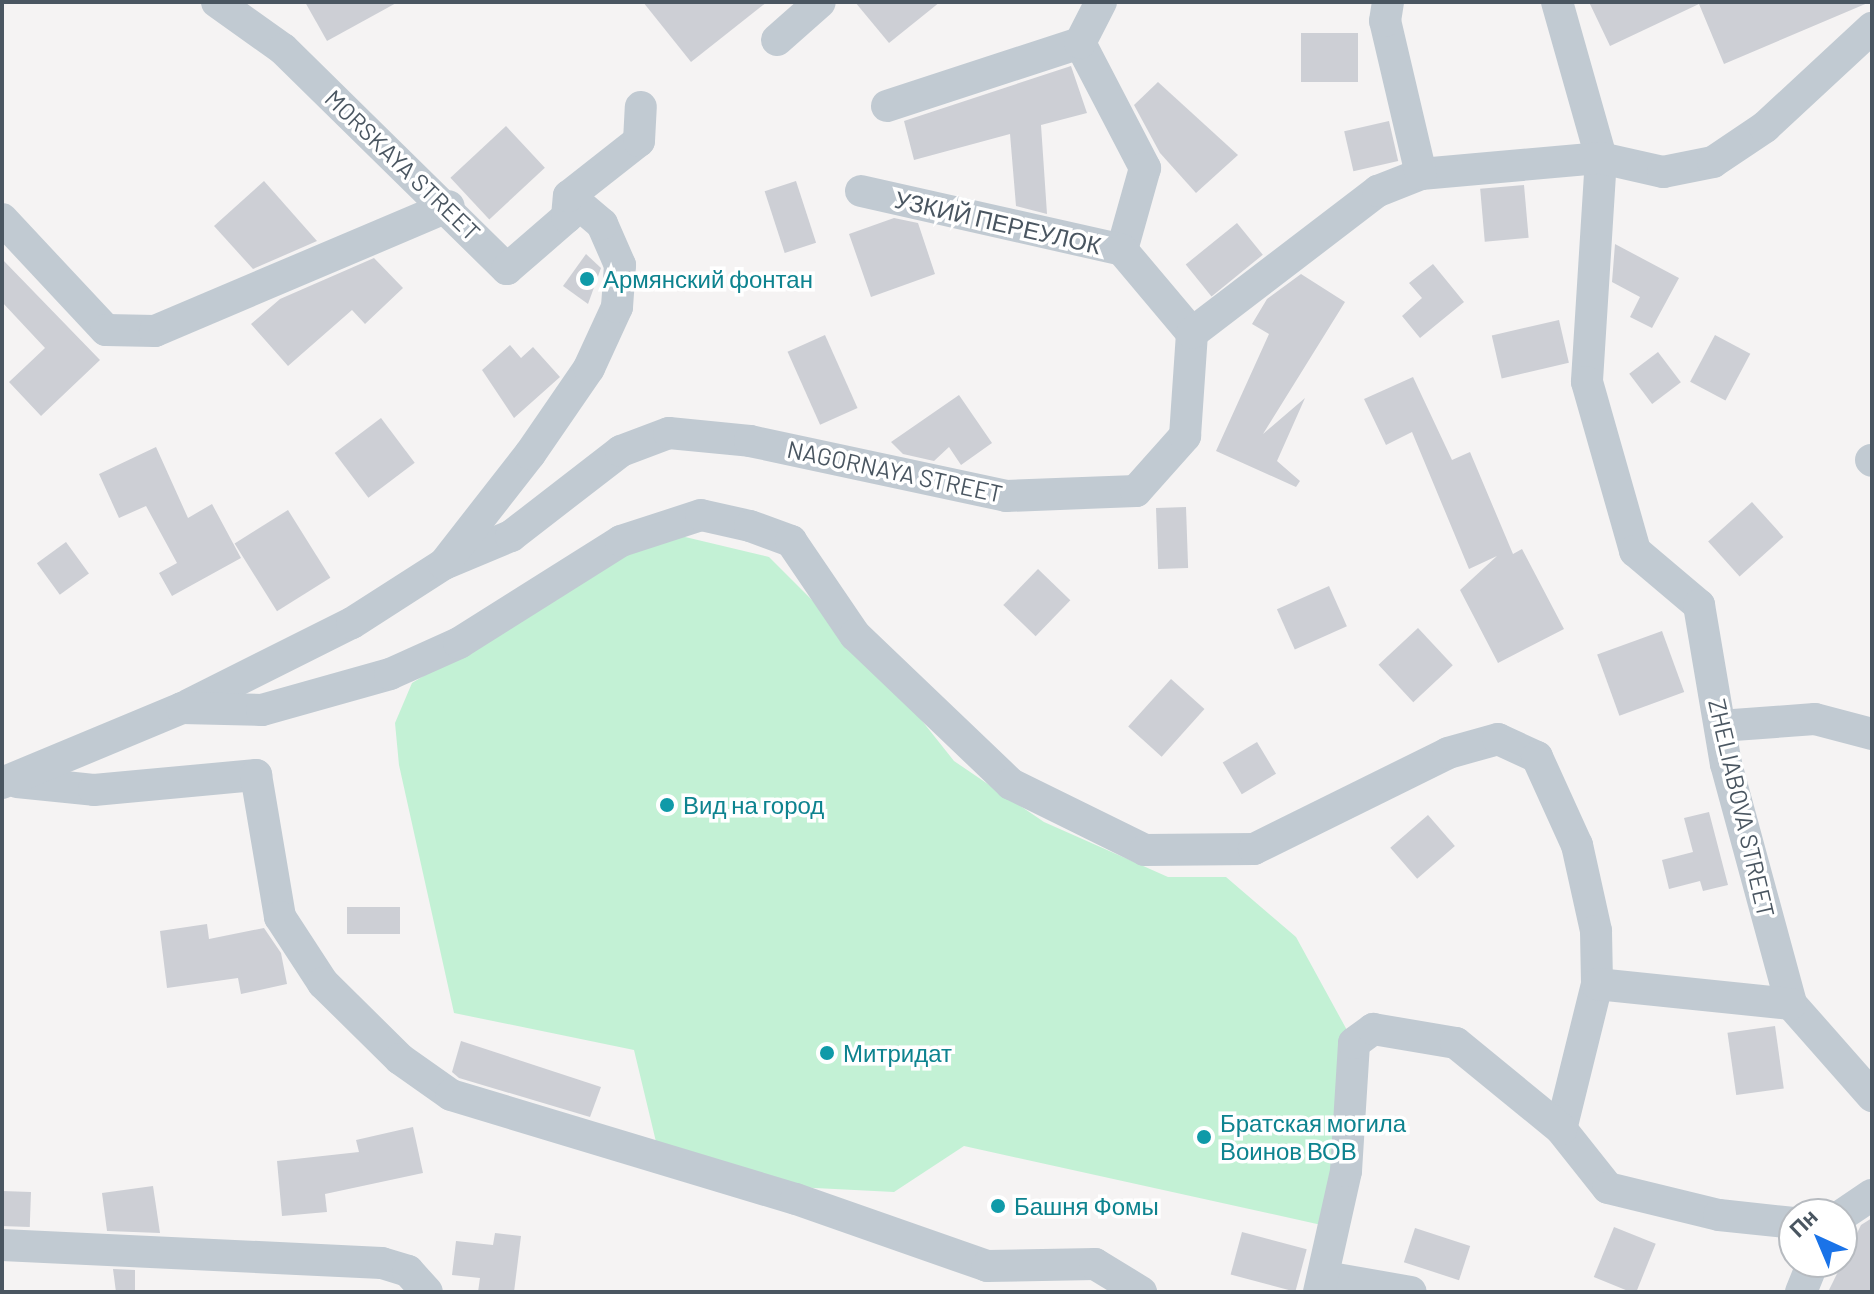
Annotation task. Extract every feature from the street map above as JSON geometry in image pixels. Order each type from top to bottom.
[{"type":"street","name":"MORSKAYA STREET","points":[[217,2],[283,49],[449,206],[507,269],[567,217],[569,196]]},
{"type":"street","points":[[777,40],[820,2]]},
{"type":"street","points":[[887,106],[1080,43],[1101,2]]},
{"type":"street","points":[[1388,2],[1385,21],[1421,174]]},
{"type":"street","name":"ZHELIABOVA STREET","points":[[1557,2],[1601,158],[1587,382],[1635,551],[1699,605],[1720,726],[1791,1004],[1872,1096]]},
{"type":"street","points":[[1192,333],[1378,191],[1421,174],[1601,158],[1663,172],[1713,162],[1765,127],[1872,28]]},
{"type":"street","points":[[1080,43],[1145,168],[1122,250]]},
{"type":"street","points":[[2,784],[182,708],[352,623],[444,564],[589,368],[617,307],[620,265],[602,224],[569,196],[639,141],[641,107]]},
{"type":"street","name":"УЗКИЙ ПЕРЕУЛОК","points":[[861,191],[1122,250],[1192,333]]},
{"type":"street","points":[[2,219],[106,330],[155,331],[449,206]]},
{"type":"street","name":"NAGORNAYA STREET","points":[[444,564],[511,536],[621,451],[669,433],[750,441],[1006,496],[1136,491],[1185,436],[1192,333]]},
{"type":"street","points":[[182,708],[262,710],[390,674],[459,643],[621,541],[701,515],[791,541],[855,635],[1011,784],[1145,850],[1254,849],[1448,753],[1498,739],[1537,757],[1577,845],[1596,931],[1597,984],[1561,1129]]},
{"type":"street","points":[[1720,726],[1815,719],[1872,734]]},
{"type":"street","points":[[2,784],[28,779],[94,790],[256,775],[280,917],[323,983],[400,1059],[451,1095],[796,1199],[987,1266],[1095,1264],[1141,1292]]},
{"type":"street","points":[[1597,984],[1791,1004]]},
{"type":"street","points":[[1411,1292],[1322,1285],[1346,1171],[1354,1043],[1373,1029],[1456,1043],[1561,1129],[1608,1188],[1719,1215],[1778,1221]]},
{"type":"street","points":[[2,1245],[382,1263],[408,1271],[427,1292]]},
{"type":"green space","points":[[681,536],[769,557],[880,668],[954,761],[1044,822],[1168,877],[1226,877],[1296,937],[1354,1043],[1326,1226],[964,1146],[894,1192],[795,1187],[657,1146],[634,1050],[454,1013],[399,765],[395,723],[412,683],[627,553]]},
{"type":"building","points":[[305,2],[398,2],[327,41]]},
{"type":"building","points":[[643,2],[767,2],[691,62]]},
{"type":"building","points":[[855,2],[940,2],[889,43]]},
{"type":"building","points":[[1589,2],[1870,2],[1724,64],[1699,4],[1610,46]]},
{"type":"building","points":[[1301,33],[1358,33],[1358,82],[1301,82]]},
{"type":"building","points":[[1071,66],[1087,113],[1041,125],[1047,214],[1016,206],[1010,134],[914,160],[904,121]]},
{"type":"building","points":[[1158,82],[1238,155],[1196,193],[1160,153],[1134,105]]},
{"type":"building","points":[[1389,121],[1398,161],[1353,171],[1344,131]]},
{"type":"building","points":[[506,126],[545,168],[489,220],[450,178]]},
{"type":"building","points":[[264,181],[317,241],[253,269],[214,226]]},
{"type":"building","points":[[796,181],[816,243],[785,253],[765,191]]},
{"type":"building","points":[[1524,185],[1529,238],[1485,242],[1480,189]]},
{"type":"building","points":[[894,218],[918,223],[935,274],[871,297],[849,234]]},
{"type":"building","points":[[1237,223],[1263,255],[1212,296],[1186,265]]},
{"type":"building","points":[[1615,244],[1679,278],[1652,328],[1630,317],[1640,297],[1612,282]]},
{"type":"building","name":"Армянский фонтан","points":[[586,254],[601,268],[588,304],[563,286]]},
{"type":"building","points":[[374,258],[403,288],[365,324],[352,310],[288,366],[251,324],[280,299]]},
{"type":"building","points":[[2,259],[100,360],[41,416],[9,382],[45,348],[2,302]]},
{"type":"building","points":[[1433,264],[1464,302],[1420,338],[1402,316],[1422,298],[1409,283]]},
{"type":"building","points":[[1301,274],[1345,302],[1263,434],[1305,398],[1277,461],[1300,481],[1296,487],[1216,451],[1269,334],[1252,324],[1267,299]]},
{"type":"building","points":[[1559,320],[1569,363],[1502,378],[1492,336]]},
{"type":"building","points":[[825,335],[858,408],[820,425],[788,352]]},
{"type":"building","points":[[1715,335],[1750,354],[1725,401],[1690,382]]},
{"type":"building","points":[[510,345],[521,358],[533,347],[560,377],[514,418],[482,370]]},
{"type":"building","points":[[1658,352],[1681,382],[1652,404],[1629,374]]},
{"type":"building","points":[[1413,377],[1452,460],[1470,452],[1513,554],[1522,549],[1564,629],[1498,663],[1460,590],[1497,556],[1469,569],[1412,432],[1386,445],[1364,399]]},
{"type":"building","points":[[959,395],[992,443],[961,465],[949,447],[934,461],[903,454],[891,442]]},
{"type":"building","points":[[381,418],[415,463],[368,498],[335,453]]},
{"type":"building","points":[[156,447],[188,518],[212,504],[241,558],[172,596],[159,573],[177,563],[146,506],[119,518],[99,474]]},
{"type":"building","points":[[1752,502],[1783,537],[1740,576],[1708,541]]},
{"type":"building","points":[[1186,507],[1188,568],[1158,569],[1156,508]]},
{"type":"building","points":[[288,510],[330,578],[277,611],[235,543]]},
{"type":"building","points":[[66,542],[89,574],[60,595],[37,563]]},
{"type":"building","points":[[1038,569],[1070,600],[1036,636],[1003,605]]},
{"type":"building","points":[[1329,586],[1347,626],[1295,649],[1277,609]]},
{"type":"building","points":[[1418,628],[1453,665],[1413,702],[1379,665]]},
{"type":"building","points":[[1662,631],[1684,692],[1619,716],[1597,655]]},
{"type":"building","points":[[1171,679],[1204,709],[1162,757],[1128,727]]},
{"type":"building","points":[[1257,742],[1276,774],[1242,794],[1223,763]]},
{"type":"building","points":[[1709,812],[1728,885],[1703,891],[1700,881],[1669,889],[1662,860],[1693,852],[1684,818]]},
{"type":"building","points":[[1428,815],[1455,846],[1417,879],[1390,848]]},
{"type":"building","points":[[347,907],[400,907],[400,934],[347,934]]},
{"type":"building","points":[[207,924],[209,939],[264,928],[281,953],[287,984],[241,994],[238,978],[167,988],[160,931]]},
{"type":"building","points":[[1775,1026],[1784,1088],[1736,1095],[1727,1033]]},
{"type":"building","points":[[461,1041],[601,1087],[590,1117],[459,1078],[452,1072]]},
{"type":"building","points":[[413,1127],[423,1173],[325,1194],[327,1212],[282,1216],[277,1161],[359,1152],[356,1140]]},
{"type":"building","points":[[153,1186],[160,1233],[107,1231],[102,1193]]},
{"type":"building","points":[[2,1191],[31,1192],[30,1227],[2,1226]]},
{"type":"building","points":[[1872,1218],[1872,1292],[1828,1292],[1835,1278],[1858,1278],[1858,1231]]},
{"type":"building","points":[[1614,1227],[1656,1244],[1636,1292],[1594,1277]]},
{"type":"building","points":[[1415,1228],[1470,1246],[1459,1280],[1404,1262]]},
{"type":"building","points":[[1242,1232],[1307,1249],[1295,1292],[1231,1275]]},
{"type":"building","points":[[495,1233],[521,1236],[514,1292],[478,1292],[480,1278],[452,1275],[456,1241],[493,1245]]},
{"type":"building","points":[[113,1269],[135,1270],[135,1292],[116,1292]]},
{"type":"place","name":"Армянский фонтан","points":[[587,279]]},
{"type":"place","name":"Вид на город","points":[[667,805]]},
{"type":"place","name":"Митридат","points":[[827,1053]]},
{"type":"place","name":"Братская могила Воинов ВОВ","points":[[1204,1137]]},
{"type":"place","name":"Башня Фомы","points":[[998,1206]]}]
